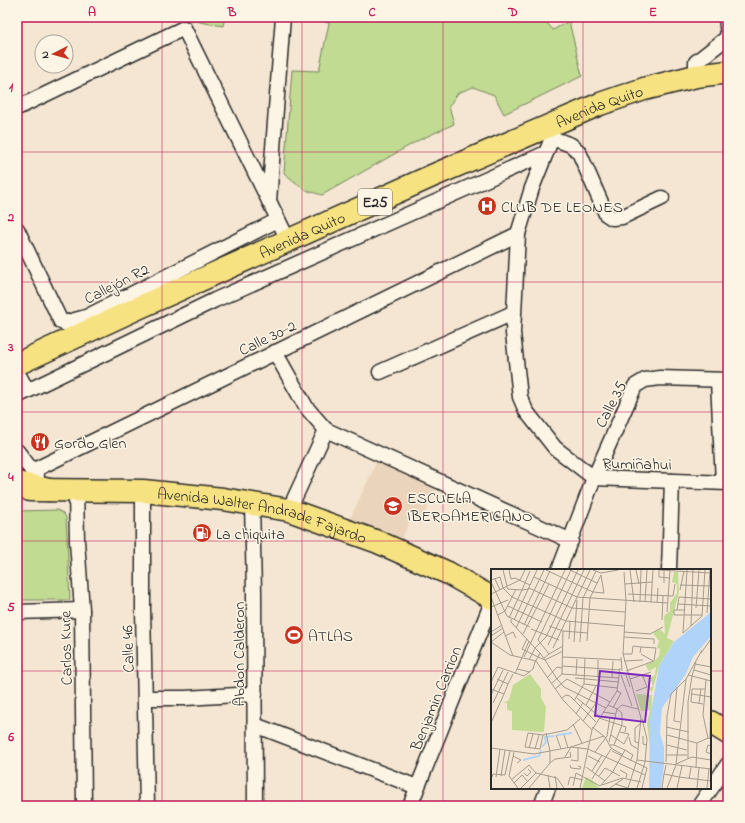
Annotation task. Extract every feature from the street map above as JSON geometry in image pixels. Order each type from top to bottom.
[{"type":"main road","name":"Avenida Quito","points":[[21,365],[138,308],[289,242],[432,176],[550,132],[600,104],[644,89],[696,76],[728,72]]},
{"type":"main road","points":[[24,477],[49,490]]},
{"type":"main road","name":"Avenida Walter Andrade Fajardo","points":[[17,490],[143,492],[252,503],[289,510],[378,542],[448,573],[491,597]]},
{"type":"main road","points":[[711,723],[728,733]]},
{"type":"street","points":[[269,201],[283,17]]},
{"type":"street","points":[[696,76],[696,62],[728,37],[726,17]]},
{"type":"street","points":[[17,108],[184,28],[289,242]]},
{"type":"street","points":[[594,478],[555,448],[526,411],[520,397],[513,333],[518,234],[532,188],[546,153],[550,132],[571,145],[579,152],[606,214],[612,218],[622,217],[662,198]]},
{"type":"street","points":[[21,365],[22,393],[214,300],[546,153]]},
{"type":"street","name":"Callejón R2","points":[[17,229],[60,322],[64,323],[86,317],[278,220]]},
{"type":"street","name":"Calle 30-2","points":[[24,477],[275,352],[518,234]]},
{"type":"street","points":[[380,372],[514,313]]},
{"type":"street","points":[[275,352],[306,407],[326,430],[571,541]]},
{"type":"street","name":"Calle 35","points":[[594,478],[635,386],[644,380],[660,378],[723,380]]},
{"type":"street","points":[[723,380],[726,482]]},
{"type":"street","points":[[289,510],[326,430]]},
{"type":"street","points":[[17,451],[24,477]]},
{"type":"street","name":"Rumiñahui","points":[[559,569],[594,478],[726,482]]},
{"type":"street","points":[[669,569],[672,481]]},
{"type":"street","name":"Carlos Kure","points":[[76,490],[77,541],[82,610],[84,806]]},
{"type":"street","name":"Calle 46","points":[[143,492],[143,609],[147,806]]},
{"type":"street","name":"Abdon Calderon","points":[[252,503],[255,694],[254,806]]},
{"type":"street","name":"Benjamin Carrion","points":[[410,806],[491,604]]},
{"type":"street","points":[[17,612],[82,610]]},
{"type":"street","points":[[145,698],[185,698],[255,694]]},
{"type":"street","points":[[255,725],[417,787]]},
{"type":"street","points":[[711,789],[728,764]]},
{"type":"street","points":[[541,806],[548,789]]},
{"type":"street","points":[[699,806],[711,789]]},
{"type":"shaded area","name":"ESCUELA IBEROAMERICANO","points":[[379,457],[438,484],[420,524],[410,521],[402,538],[350,519]]},
{"type":"green space","points":[[176,17],[225,17],[223,26]]},
{"type":"green space","points":[[314,17],[542,17],[553,30],[569,21],[582,76],[504,114],[494,95],[473,87],[458,93],[449,106],[454,124],[419,140],[322,195],[305,190],[284,173],[292,70],[319,71],[329,23],[314,19]]},
{"type":"green space","points":[[57,510],[63,513],[66,517],[70,600],[17,600],[17,511]]},
{"type":"place","name":"CLUB DE LEONES","points":[[487,206]]},
{"type":"place","name":"Gordo Glen","points":[[40,442]]},
{"type":"place","name":"ESCUELA IBEROAMERICANO","points":[[393,506]]},
{"type":"place","name":"La chiquita","points":[[202,533]]},
{"type":"place","name":"ATLAS","points":[[294,635]]}]
